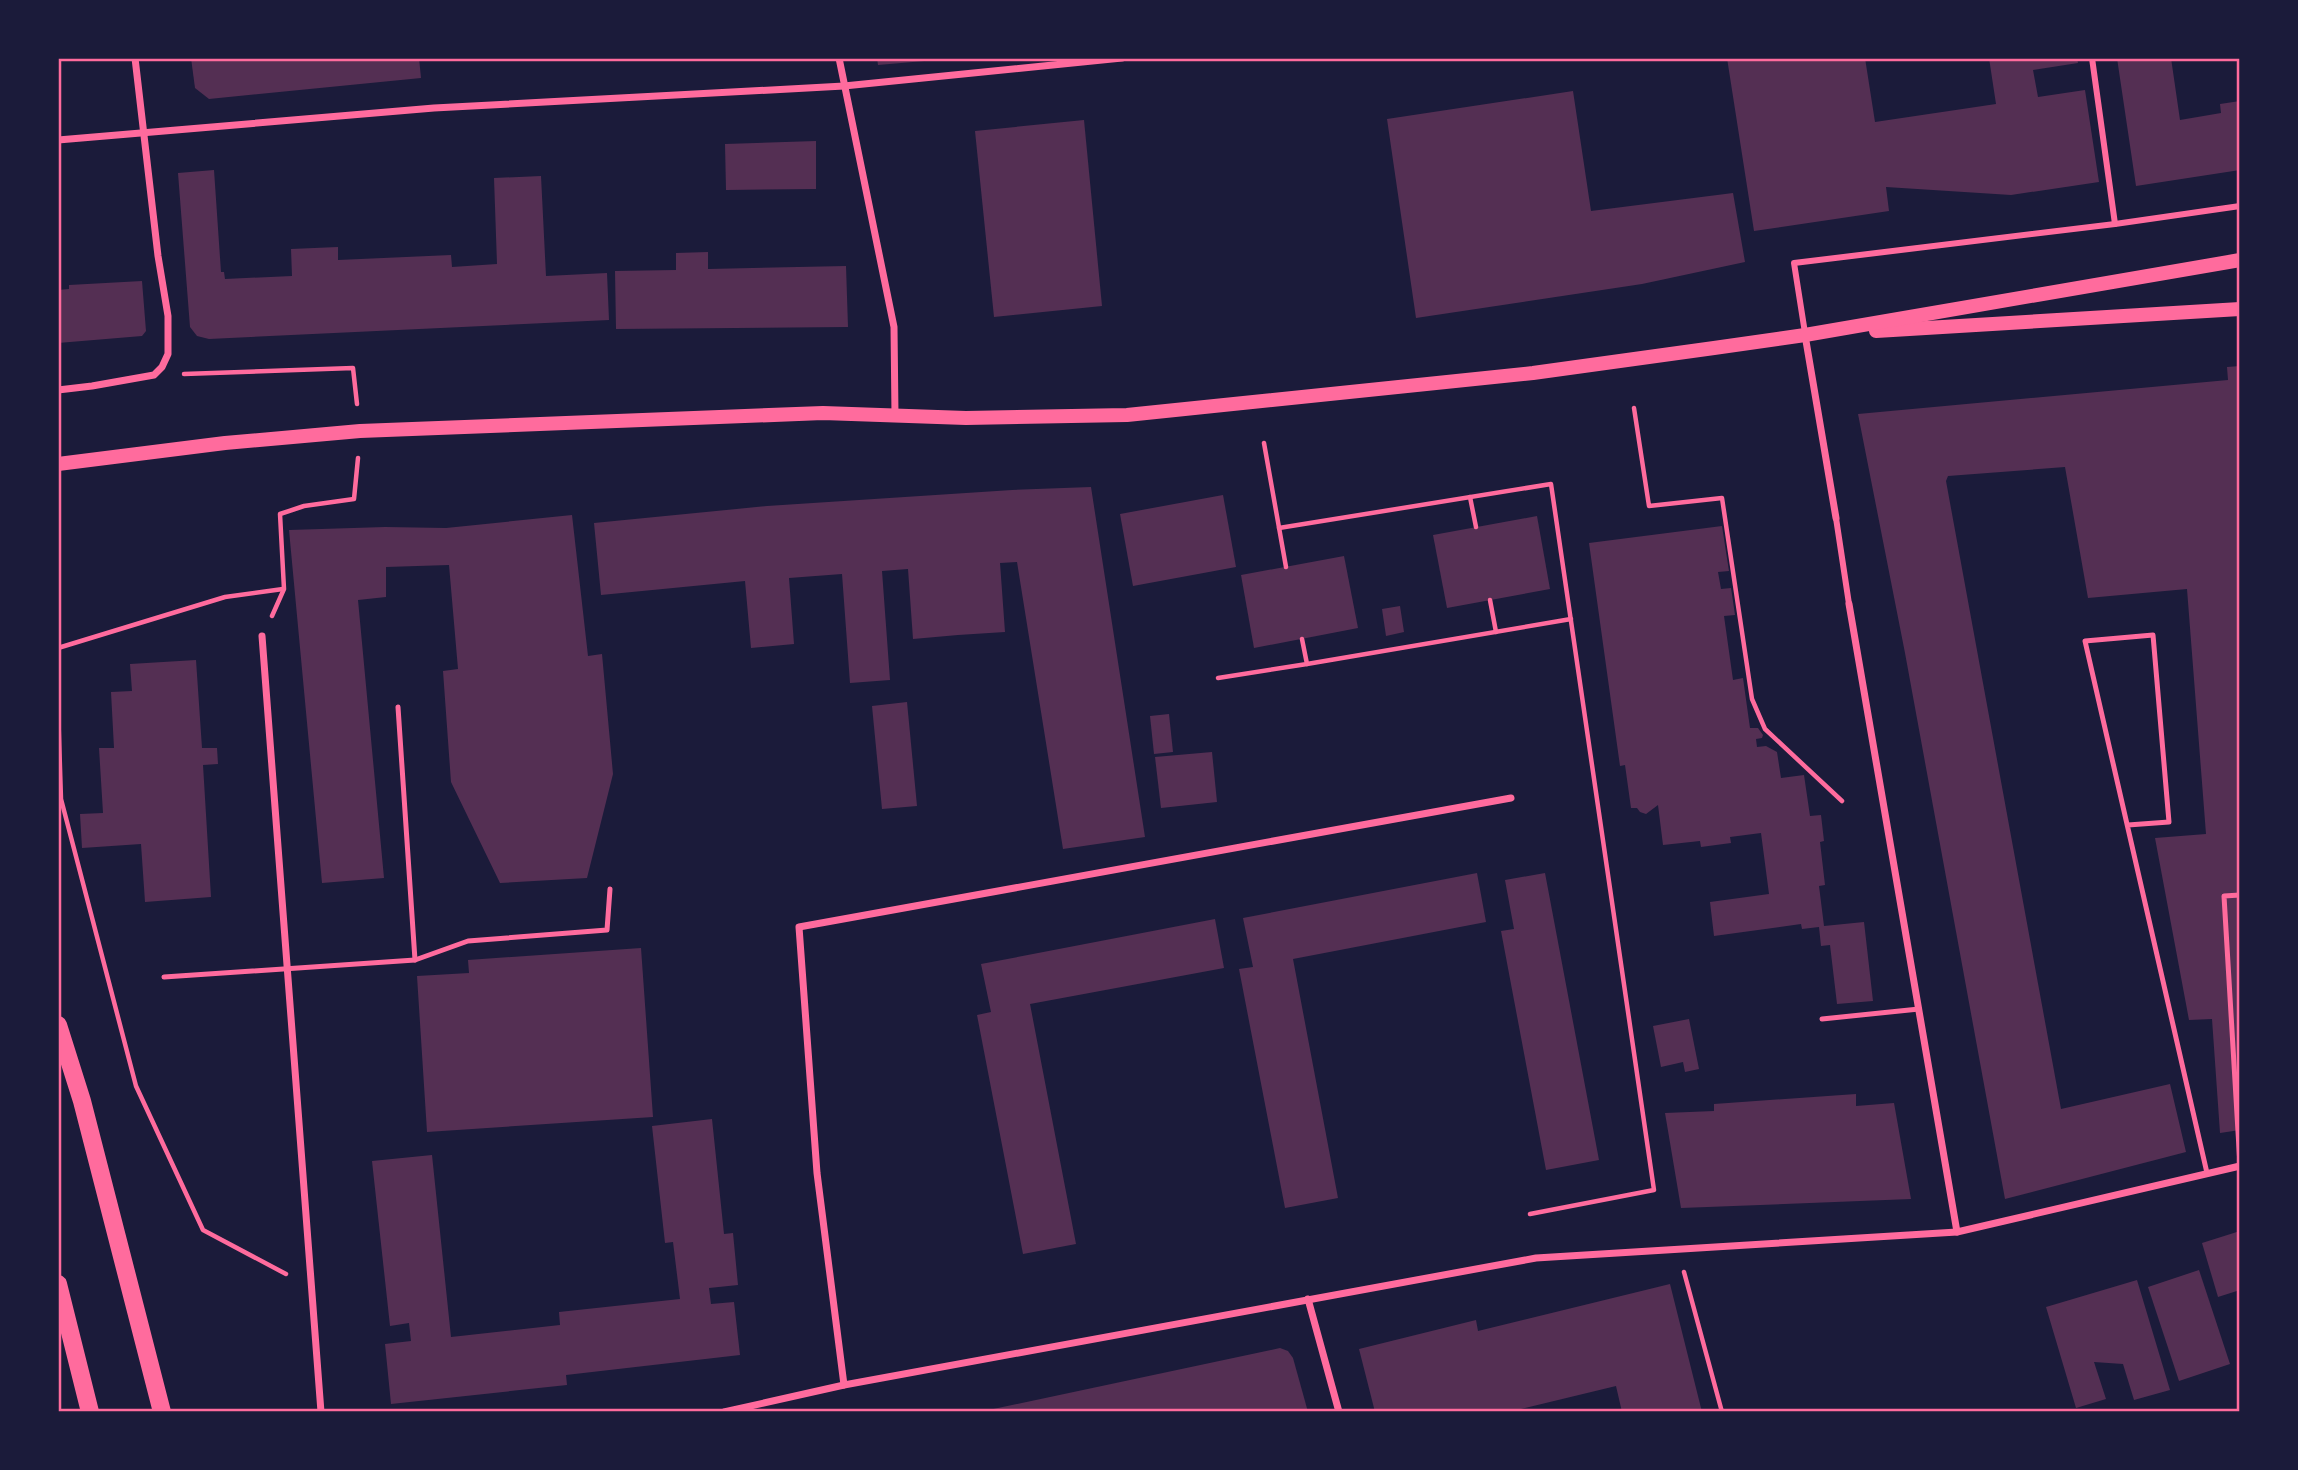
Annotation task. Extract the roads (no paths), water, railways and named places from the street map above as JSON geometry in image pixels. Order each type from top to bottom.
[{"type":"main road","points":[[58,464],[225,443],[360,431],[809,413],[966,418],[1127,415],[1533,373],[1805,335],[2240,260]]},
{"type":"main road","points":[[1805,335],[2240,309]]},
{"type":"main road","points":[[58,1025],[82,1101],[162,1412]]},
{"type":"main road","points":[[58,1283],[90,1412]]},
{"type":"street","points":[[58,390],[154,375],[162,367],[168,354],[168,316],[158,256],[135,58]]},
{"type":"street","points":[[839,58],[894,327],[895,415]]},
{"type":"street","points":[[58,140],[435,108],[844,86],[1122,58]]},
{"type":"street","points":[[2092,58],[2115,224]]},
{"type":"street","points":[[1956,1232],[1794,263],[2240,206]]},
{"type":"street","points":[[262,636],[321,1412]]},
{"type":"street","points":[[844,1385],[817,1174],[799,927],[1511,797]]},
{"type":"street","points":[[724,1412],[844,1385],[1536,1258],[1956,1232],[2240,1165]]},
{"type":"street","points":[[1308,1299],[1339,1412]]},
{"type":"lane","points":[[2128,825],[2169,822],[2153,635],[2085,640],[2207,1173]]},
{"type":"lane","points":[[398,707],[415,960]]},
{"type":"lane","points":[[164,977],[415,960],[468,941],[607,930],[610,889]]},
{"type":"lane","points":[[2240,895],[2224,896],[2240,1165]]},
{"type":"lane","points":[[1822,1019],[1919,1009]]}]
